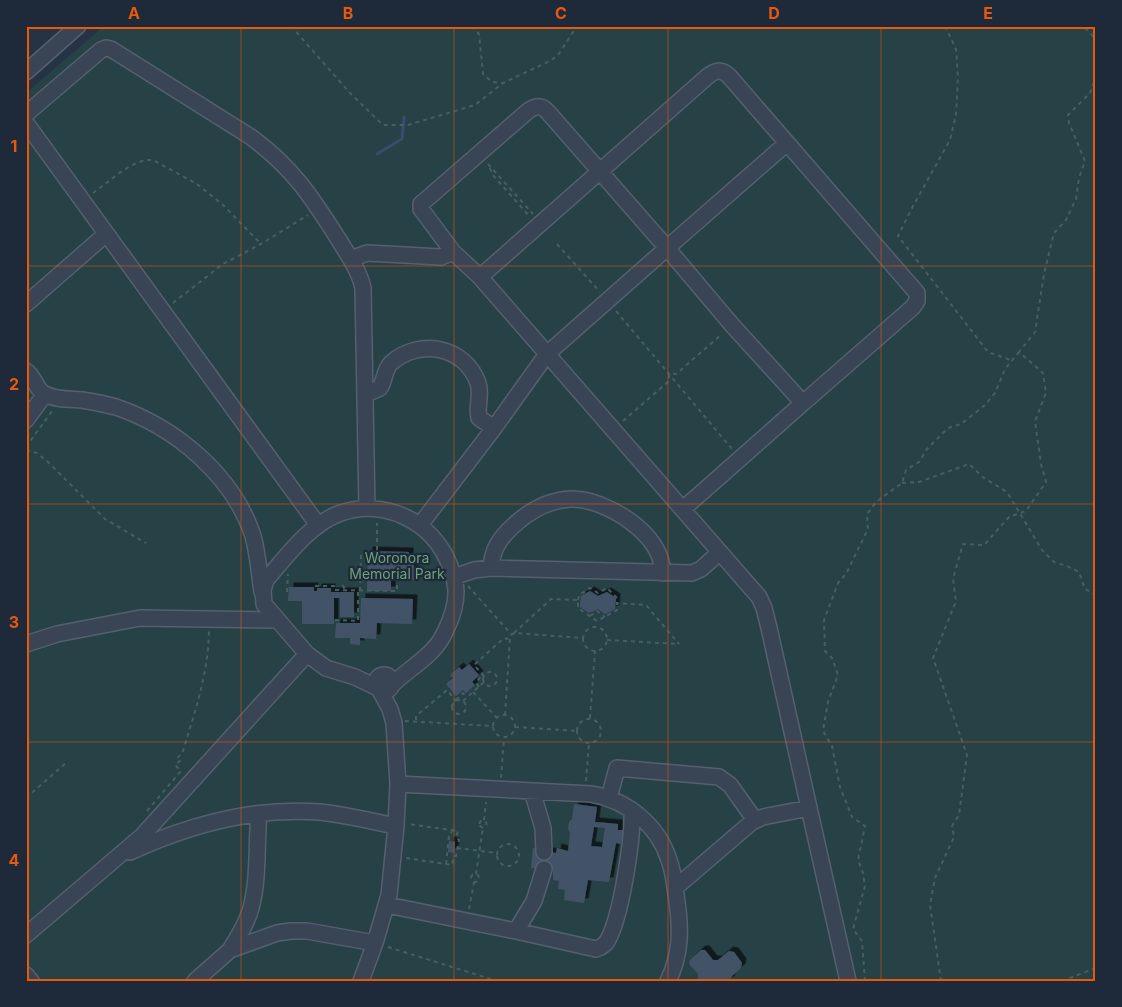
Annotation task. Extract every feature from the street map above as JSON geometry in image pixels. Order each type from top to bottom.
[{"type":"street","points":[[26,72],[78,26]]},
{"type":"street","points":[[26,114],[101,50],[111,49],[259,142],[297,178],[319,208],[351,259],[358,272],[364,292],[366,394],[372,509]]},
{"type":"street","points":[[480,277],[535,221],[599,171],[708,76],[717,71],[722,71],[729,76],[788,143],[913,287],[918,295],[917,303],[684,509]]},
{"type":"street","points":[[803,403],[732,325],[547,111],[539,107],[530,109],[420,206],[452,252],[480,277],[756,592],[764,608],[848,981]]},
{"type":"street","points":[[26,123],[318,525]]},
{"type":"street","points":[[420,525],[494,428],[547,354],[788,143]]},
{"type":"street","points":[[26,304],[106,234]]},
{"type":"street","points":[[351,259],[364,253],[441,257],[452,252]]},
{"type":"street","points":[[366,394],[380,388],[388,367],[400,357],[422,348],[444,350],[457,356],[473,372],[480,393],[479,418],[482,422],[494,428]]},
{"type":"street","points":[[26,371],[33,377],[40,390],[45,394],[96,402],[122,409],[146,420],[182,442],[212,469],[233,496],[247,521],[258,556],[262,594],[264,604],[308,654],[326,668],[385,683],[417,665],[435,648],[447,627],[456,597],[459,575],[434,538],[420,525],[397,513],[372,509],[344,512],[318,525],[281,572],[264,584],[262,594]]},
{"type":"street","points":[[26,420],[45,394]]},
{"type":"street","points":[[491,568],[492,554],[497,544],[521,519],[538,508],[549,504],[576,499],[591,502],[612,510],[635,526],[647,537],[658,553],[662,564],[662,573]]},
{"type":"street","points":[[459,575],[474,570],[491,568],[662,573],[696,572],[720,552]]},
{"type":"street","points":[[258,556],[264,565],[281,572]]},
{"type":"street","points":[[26,644],[56,634],[140,618],[277,620]]},
{"type":"street","points":[[26,935],[136,841],[308,654]]},
{"type":"street","points":[[361,981],[387,905],[401,825],[398,784],[398,719],[393,699],[385,683]]},
{"type":"street","points":[[609,798],[617,768],[712,776],[728,783],[755,820]]},
{"type":"street","points":[[398,784],[586,794],[609,798],[622,803],[632,810],[649,825],[661,841],[670,862],[679,922],[679,944],[674,968],[668,981]]},
{"type":"street","points":[[532,791],[542,828],[544,852]]},
{"type":"street","points":[[675,888],[744,827],[755,820],[809,808]]},
{"type":"street","points":[[387,905],[596,949],[601,948],[606,943],[621,899],[632,810]]},
{"type":"street","points":[[108,866],[129,852],[180,833],[233,817],[278,812],[319,812],[401,825]]},
{"type":"street","points":[[195,981],[230,950],[243,928],[251,908],[256,879],[258,814]]},
{"type":"street","points":[[516,931],[534,901],[544,869]]},
{"type":"street","points":[[230,950],[269,935],[291,931],[319,932],[375,943]]},
{"type":"street","points":[[26,975],[31,981]]},
{"type":"path","points":[[291,26],[350,93],[383,124],[408,125],[475,105],[503,83],[550,61],[558,55],[577,26]]},
{"type":"path","points":[[472,26],[479,34],[484,74],[492,82],[503,83]]},
{"type":"path","points":[[945,26],[956,49],[958,77],[956,114],[950,140],[912,206],[898,236],[988,352],[1012,360]]},
{"type":"path","points":[[1077,26],[1086,29],[1096,39]]},
{"type":"path","points":[[902,484],[906,470],[919,462],[927,449],[948,428],[961,424],[985,405],[995,393],[1005,368],[1035,332],[1044,274],[1054,233],[1066,220],[1076,199],[1079,178],[1085,161],[1069,123],[1068,115],[1090,93],[1096,77]]},
{"type":"path","points":[[479,154],[535,221]]},
{"type":"path","points":[[82,201],[134,163],[152,160],[197,184],[223,205],[260,244]]},
{"type":"path","points":[[490,166],[492,174],[535,221]]},
{"type":"path","points":[[163,311],[223,264],[319,208]]},
{"type":"path","points":[[557,244],[670,374],[740,459]]},
{"type":"path","points":[[670,374],[676,374],[732,325]]},
{"type":"path","points":[[941,981],[930,905],[935,878],[954,837],[952,826],[960,815],[967,755],[933,658],[956,601],[953,579],[963,544],[984,545],[1009,516],[1026,511],[1046,482],[1040,464],[1035,421],[1046,393],[1043,373],[1019,352]]},
{"type":"path","points":[[614,430],[669,381],[670,374]]},
{"type":"path","points":[[61,398],[26,448],[37,453],[48,462],[105,519],[146,543]]},
{"type":"path","points":[[865,981],[862,941],[853,928],[864,886],[863,873],[858,860],[865,826],[852,817],[840,787],[832,746],[823,731],[828,702],[838,675],[832,658],[825,651],[824,620],[838,583],[846,574],[868,529],[866,514],[876,502],[902,484],[919,482],[969,464],[984,478],[1007,492],[1042,550],[1054,562],[1079,572],[1085,589],[1096,595]]},
{"type":"path","points":[[372,509],[377,550]]},
{"type":"path","points":[[335,620],[358,621],[356,613],[361,580],[361,553],[368,553]]},
{"type":"path","points":[[281,572],[287,592]]},
{"type":"path","points":[[459,575],[512,635],[583,638]]},
{"type":"path","points":[[361,580],[367,580]]},
{"type":"path","points":[[315,586],[334,586],[334,590],[344,591],[397,591],[397,584]]},
{"type":"path","points":[[344,585],[344,591]]},
{"type":"path","points":[[590,588],[598,593],[607,588],[617,598],[617,610],[596,621],[578,608],[579,595],[590,588]]},
{"type":"path","points":[[456,701],[463,701],[484,682],[484,675],[474,665],[504,638],[507,639],[512,635],[551,598],[578,600]]},
{"type":"path","points":[[607,640],[679,644],[646,605],[617,603]]},
{"type":"path","points":[[589,616],[597,611],[605,617]]},
{"type":"path","points":[[160,817],[147,810],[181,771],[175,765],[181,760],[178,757],[182,754],[200,700],[207,650],[209,618]]},
{"type":"path","points":[[596,621],[596,627]]},
{"type":"path","points":[[596,627],[605,632],[607,640],[604,647],[595,651],[586,647],[583,638],[588,630],[596,627]]},
{"type":"path","points":[[505,715],[512,635]]},
{"type":"path","points":[[590,720],[595,651]]},
{"type":"path","points":[[480,687],[476,683],[484,675],[493,673],[497,679],[496,683],[491,686],[484,682]]},
{"type":"path","points":[[416,721],[416,716],[447,690],[456,701]]},
{"type":"path","points":[[473,692],[497,718]]},
{"type":"path","points":[[463,701],[466,704],[464,712],[460,714],[455,712],[453,708],[456,701],[463,693],[468,697]]},
{"type":"path","points":[[505,715],[512,718],[515,727],[513,734],[504,738],[496,734],[493,726],[497,718],[505,715]]},
{"type":"path","points":[[398,719],[493,726]]},
{"type":"path","points":[[590,720],[599,724],[601,735],[596,741],[588,743],[581,740],[577,731],[581,722],[590,720]]},
{"type":"path","points":[[515,727],[577,731]]},
{"type":"path","points":[[474,882],[479,879],[479,876],[476,874],[482,827],[480,823],[484,820],[494,790],[504,738]]},
{"type":"path","points":[[586,794],[588,743]]},
{"type":"path","points":[[26,798],[68,762]]},
{"type":"path","points":[[482,827],[487,825],[484,820]]},
{"type":"path","points":[[401,825],[458,831],[457,848],[452,865],[403,858]]},
{"type":"path","points":[[446,864],[447,849],[452,830]]},
{"type":"path","points":[[510,844],[517,848],[518,857],[513,864],[504,865],[499,862],[497,854],[501,846],[510,844]]},
{"type":"path","points":[[457,848],[497,854]]},
{"type":"path","points":[[466,921],[474,882],[471,878],[476,874]]},
{"type":"path","points":[[375,943],[498,981]]},
{"type":"path","points":[[1062,981],[1096,968]]},
{"type":"green space","name":"Woronora Memorial Park","points":[[104,26],[1096,26],[1096,981],[26,981],[26,93]]},
{"type":"building","points":[[368,551],[409,552],[409,559],[414,559],[414,580],[391,580],[391,591],[367,591]]},
{"type":"building","points":[[289,587],[314,587],[314,591],[317,591],[317,588],[331,588],[331,592],[354,592],[354,617],[340,617],[340,598],[334,598],[334,624],[302,624],[302,601],[288,601]]},
{"type":"building","points":[[590,591],[598,596],[607,592],[616,598],[615,609],[605,614],[598,609],[589,613],[580,607],[581,596]]},
{"type":"building","points":[[361,598],[413,599],[412,624],[377,623],[376,639],[360,638],[360,645],[350,644],[350,638],[335,638],[336,623],[360,623]]},
{"type":"building","points":[[469,664],[479,675],[472,682],[475,685],[466,693],[463,690],[456,696],[446,684],[453,678],[450,675],[459,667],[462,670]]},
{"type":"building","points":[[574,804],[597,807],[595,822],[618,824],[618,830],[623,830],[621,844],[616,843],[609,882],[588,880],[584,903],[564,900],[565,890],[558,889],[559,881],[553,880],[553,870],[531,868],[533,848],[556,853],[557,848],[568,851],[570,833],[568,829],[569,822],[572,819]],"holes":[[[594,827],[605,828],[602,847],[591,846]]]},
{"type":"building","points":[[449,841],[455,842],[454,853],[448,852]]},
{"type":"building","points":[[701,950],[705,950],[713,960],[718,960],[729,951],[734,952],[742,963],[741,968],[731,977],[730,981],[695,981],[698,978],[698,974],[689,964],[690,960]]},
{"type":"waterway","points":[[377,154],[402,139],[404,117]]}]
